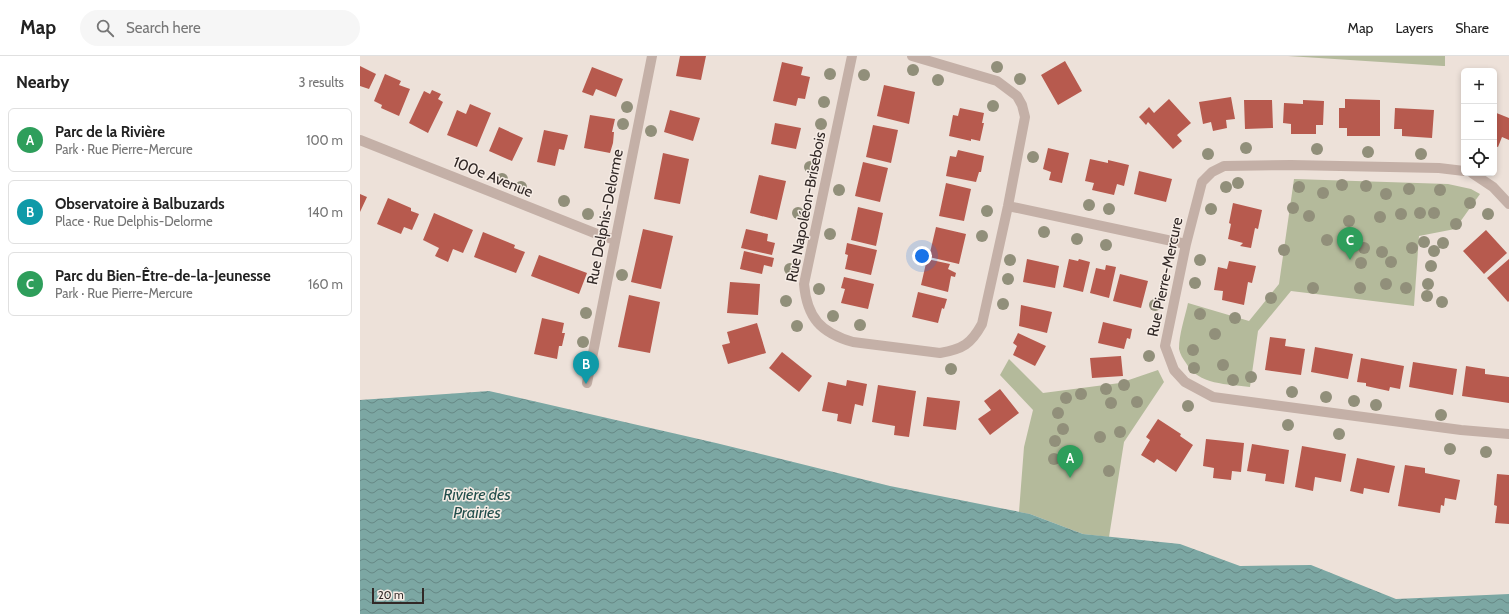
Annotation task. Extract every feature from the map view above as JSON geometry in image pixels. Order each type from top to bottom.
[{"type":"street","name":"Rue Delphis-Delorme","points":[[587,383],[652,56]]},
{"type":"street","name":"Rue Napoléon-Brisebois","points":[[852,56],[804,284],[805,300],[819,324],[828,332],[839,338],[853,342],[940,353],[954,351],[965,346],[976,335],[982,324],[1008,206],[1025,117],[1017,96],[997,81],[912,56]]},
{"type":"street","name":"100e Avenue","points":[[360,140],[615,240]]},
{"type":"street","name":"Rue Pierre-Mercure","points":[[1461,171],[1439,168],[1291,165],[1224,166],[1212,172],[1202,182],[1186,244],[1165,346],[1174,370],[1186,382],[1213,397],[1461,430],[1509,434]]},
{"type":"street","points":[[1477,176],[1493,186],[1509,204]]},
{"type":"street","points":[[1008,206],[1186,244]]},
{"type":"green space","points":[[1288,56],[1445,56],[1445,66],[1443,66]]},
{"type":"green space","points":[[1294,179],[1448,184],[1471,189],[1480,194],[1455,229],[1419,236],[1414,306],[1291,291],[1258,331],[1250,387],[1223,384],[1198,376],[1191,370],[1179,349],[1181,332],[1188,303],[1249,321],[1279,284]]},
{"type":"green space","points":[[1009,359],[1043,393],[1120,383],[1158,370],[1164,382],[1124,442],[1109,537],[1083,534],[1030,514],[1019,512],[1024,447],[1033,410],[1000,375]]},
{"type":"water","name":"Rivière des Prairies","points":[[489,391],[716,443],[890,486],[1030,514],[1083,534],[1180,544],[1240,566],[1311,565],[1396,599],[1509,594],[1509,614],[360,614],[360,400]]},
{"type":"building","points":[[680,56],[706,56],[701,80],[676,76]]},
{"type":"building","points":[[1065,61],[1082,91],[1058,105],[1041,75]]},
{"type":"building","points":[[782,62],[803,67],[801,75],[810,77],[805,99],[798,98],[796,106],[773,101]]},
{"type":"building","points":[[360,66],[376,74],[369,89],[360,86]]},
{"type":"building","points":[[592,67],[623,79],[616,97],[596,89],[593,96],[582,92]]},
{"type":"building","points":[[385,74],[401,81],[399,85],[410,89],[399,116],[381,108],[382,105],[374,101]]},
{"type":"building","points":[[884,85],[915,92],[909,124],[877,116]]},
{"type":"building","points":[[432,90],[441,94],[438,99],[443,102],[428,133],[409,123],[424,91],[430,94]]},
{"type":"building","points":[[1231,97],[1235,119],[1226,120],[1227,128],[1213,131],[1211,122],[1203,124],[1199,102]]},
{"type":"building","points":[[1169,99],[1191,123],[1177,135],[1182,141],[1173,149],[1148,122],[1146,125],[1139,117],[1149,107],[1154,113]]},
{"type":"building","points":[[1345,99],[1380,100],[1380,136],[1347,136],[1347,128],[1339,128],[1339,108],[1345,108]]},
{"type":"building","points":[[1244,100],[1272,100],[1273,128],[1245,129]]},
{"type":"building","points":[[1303,100],[1324,101],[1323,125],[1316,125],[1316,134],[1291,134],[1291,124],[1283,123],[1284,103],[1303,104]]},
{"type":"building","points":[[470,104],[491,113],[477,147],[447,135],[457,110],[466,114]]},
{"type":"building","points":[[960,108],[984,113],[982,123],[984,123],[980,141],[971,139],[971,141],[949,136],[953,115],[958,116]]},
{"type":"building","points":[[1395,108],[1434,110],[1432,138],[1402,136],[1402,129],[1394,129]]},
{"type":"building","points":[[670,110],[700,118],[693,141],[664,132]]},
{"type":"building","points":[[1497,113],[1509,118],[1509,140],[1502,137],[1498,147]]},
{"type":"building","points":[[590,115],[615,119],[612,132],[614,132],[613,143],[610,153],[584,148]]},
{"type":"building","points":[[775,123],[801,128],[796,149],[771,144]]},
{"type":"building","points":[[873,125],[898,130],[891,163],[866,157]]},
{"type":"building","points":[[499,127],[523,138],[512,161],[489,151]]},
{"type":"building","points":[[544,130],[568,135],[564,150],[559,149],[555,166],[537,162]]},
{"type":"building","points":[[1048,148],[1069,153],[1062,183],[1049,180],[1051,172],[1043,169]]},
{"type":"building","points":[[958,150],[984,156],[981,172],[979,172],[976,182],[946,176],[950,156],[956,157]]},
{"type":"building","points":[[663,153],[689,159],[680,204],[654,199]]},
{"type":"building","points":[[1090,159],[1108,163],[1108,160],[1129,165],[1124,186],[1117,184],[1114,195],[1092,190],[1094,183],[1085,181]]},
{"type":"building","points":[[863,162],[888,168],[880,202],[855,196]]},
{"type":"building","points":[[1139,171],[1172,179],[1166,202],[1134,194]]},
{"type":"building","points":[[759,175],[786,181],[777,220],[750,213]]},
{"type":"building","points":[[946,183],[971,189],[964,221],[939,216]]},
{"type":"building","points":[[360,194],[367,197],[360,212]]},
{"type":"building","points":[[388,198],[411,208],[411,211],[419,214],[412,230],[404,227],[401,234],[377,224]]},
{"type":"building","points":[[1233,203],[1262,210],[1258,229],[1255,228],[1251,248],[1240,246],[1243,243],[1228,239],[1231,224],[1229,223]]},
{"type":"building","points":[[858,207],[883,213],[876,246],[851,240]]},
{"type":"building","points":[[434,213],[473,230],[463,253],[453,249],[448,262],[435,256],[439,248],[423,240]]},
{"type":"building","points":[[936,227],[966,234],[959,264],[929,257]]},
{"type":"building","points":[[643,229],[673,236],[661,289],[631,282]]},
{"type":"building","points":[[746,229],[768,234],[767,241],[775,243],[772,255],[741,248]]},
{"type":"building","points":[[1486,230],[1507,253],[1484,274],[1463,251]]},
{"type":"building","points":[[483,232],[515,245],[514,248],[525,252],[516,273],[474,257]]},
{"type":"building","points":[[847,243],[877,250],[871,275],[845,269],[848,255],[845,254]]},
{"type":"building","points":[[744,251],[774,258],[772,267],[764,265],[762,274],[740,269]]},
{"type":"building","points":[[539,255],[587,273],[579,294],[531,276]]},
{"type":"building","points":[[927,259],[950,264],[948,269],[956,273],[955,277],[951,276],[948,292],[921,285]]},
{"type":"building","points":[[1027,259],[1059,266],[1055,288],[1023,282]]},
{"type":"building","points":[[1069,259],[1078,261],[1079,259],[1090,262],[1083,292],[1063,287]]},
{"type":"building","points":[[1509,259],[1509,301],[1508,302],[1487,278]]},
{"type":"building","points":[[1229,261],[1256,266],[1252,283],[1248,282],[1244,305],[1222,300],[1223,291],[1214,290],[1218,267],[1227,269]]},
{"type":"building","points":[[1106,265],[1116,267],[1109,298],[1090,293],[1096,268],[1105,270]]},
{"type":"building","points":[[1120,274],[1148,281],[1141,308],[1113,301]]},
{"type":"building","points":[[844,277],[874,284],[868,309],[841,303],[845,289],[841,288]]},
{"type":"building","points":[[730,282],[760,284],[758,315],[727,313]]},
{"type":"building","points":[[918,292],[947,299],[944,309],[942,308],[938,323],[912,317]]},
{"type":"building","points":[[629,295],[660,302],[650,353],[618,347]]},
{"type":"building","points":[[1021,305],[1052,312],[1047,333],[1019,326]]},
{"type":"building","points":[[542,318],[564,323],[562,333],[565,333],[562,346],[559,346],[557,359],[534,354]]},
{"type":"building","points":[[1103,322],[1132,329],[1130,339],[1127,338],[1124,349],[1098,343]]},
{"type":"building","points":[[757,323],[766,353],[728,364],[722,345],[730,343],[727,332]]},
{"type":"building","points":[[1018,333],[1046,346],[1035,366],[1013,355],[1017,346],[1013,343]]},
{"type":"building","points":[[1270,337],[1286,339],[1285,346],[1305,349],[1301,375],[1265,370]]},
{"type":"building","points":[[1315,347],[1353,354],[1348,379],[1311,372]]},
{"type":"building","points":[[782,352],[812,376],[799,392],[769,368]]},
{"type":"building","points":[[1121,356],[1123,376],[1092,378],[1090,358]]},
{"type":"building","points":[[1361,358],[1404,366],[1400,389],[1390,387],[1389,391],[1366,386],[1366,383],[1357,382]]},
{"type":"building","points":[[1413,362],[1457,369],[1453,395],[1409,387]]},
{"type":"building","points":[[1466,366],[1485,369],[1485,374],[1509,377],[1509,403],[1462,396]]},
{"type":"building","points":[[847,380],[867,384],[863,406],[855,404],[851,424],[837,421],[838,414],[822,411],[828,382],[846,386]]},
{"type":"building","points":[[878,385],[916,391],[909,437],[894,435],[895,426],[872,422]]},
{"type":"building","points":[[1000,389],[1019,413],[990,435],[978,419],[991,410],[984,401]]},
{"type":"building","points":[[927,397],[960,401],[956,430],[923,426]]},
{"type":"building","points":[[1158,419],[1181,434],[1180,436],[1193,445],[1176,472],[1157,459],[1154,463],[1141,455],[1150,440],[1146,437]]},
{"type":"building","points":[[1206,439],[1244,443],[1241,472],[1232,471],[1231,480],[1213,478],[1214,468],[1203,466]]},
{"type":"building","points":[[1252,444],[1289,450],[1284,484],[1265,481],[1266,474],[1247,471]]},
{"type":"building","points":[[1302,446],[1346,454],[1341,482],[1315,477],[1313,491],[1295,487]]},
{"type":"building","points":[[1357,458],[1395,466],[1389,493],[1364,488],[1363,494],[1350,491]]},
{"type":"building","points":[[1405,465],[1425,468],[1425,473],[1460,480],[1456,500],[1445,498],[1444,506],[1441,505],[1440,513],[1398,506]]},
{"type":"building","points":[[1497,474],[1509,475],[1509,524],[1495,523],[1497,506],[1494,505]]},
{"type":"place","name":"Parc du Bien-Être-de-la-Jeunesse","points":[[1350,260]]},
{"type":"place","name":"Observatoire à Balbuzards","points":[[586,384]]},
{"type":"place","name":"Parc de la Rivière","points":[[1070,478]]}]
